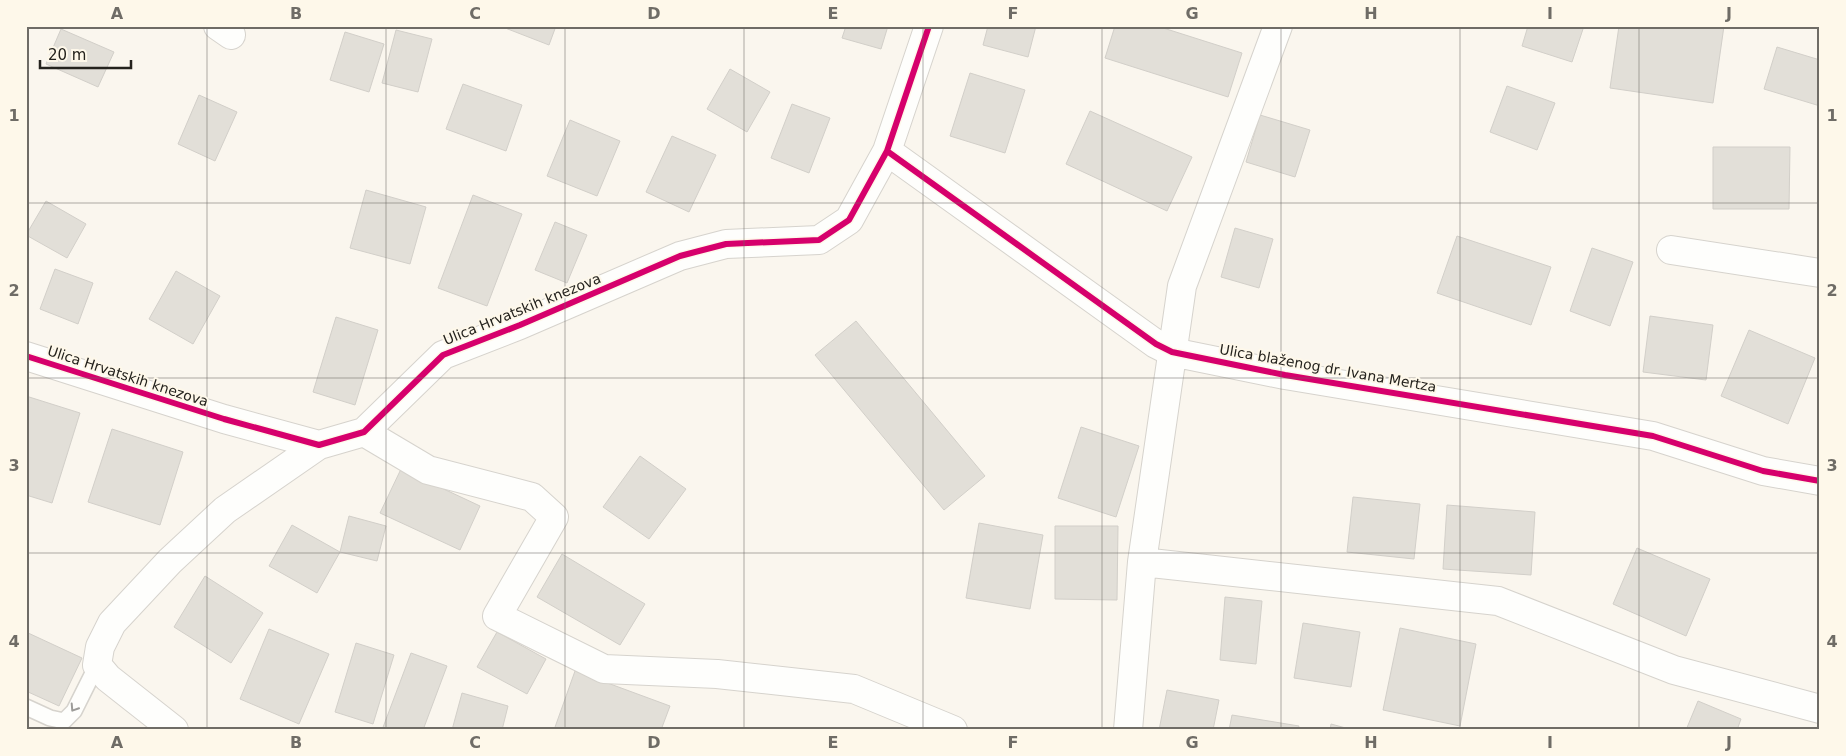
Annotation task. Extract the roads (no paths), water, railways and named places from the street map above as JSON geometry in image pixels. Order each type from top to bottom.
[{"type":"street","name":"Ulica Hrvatskih knezova","points":[[97,665],[100,647],[112,623],[170,561],[225,510],[319,444],[364,432],[442,355],[520,325],[680,256],[726,244],[819,240],[849,220],[887,151],[929,26]]},
{"type":"street","points":[[1128,730],[1142,562],[1182,286],[1278,26]]},
{"type":"street","name":"Ulica blaženog dr. Ivana Mertza","points":[[887,151],[1156,344],[1172,352],[1285,375],[1653,436],[1763,471],[1820,481]]},
{"type":"street","points":[[1671,250],[1820,273]]},
{"type":"street","name":"Ulica Hrvatskih knezova","points":[[26,356],[224,419],[319,444]]},
{"type":"street","points":[[364,432],[428,470],[532,498],[554,517],[498,616],[604,670],[717,674],[854,689],[953,730]]},
{"type":"street","points":[[1142,562],[1498,600],[1674,670],[1820,709]]},
{"type":"street","points":[[97,665],[108,678],[174,730]]},
{"type":"lane","name":"Ulica Hrvatskih knezova","points":[[26,707],[50,718],[64,721],[74,711],[97,665]]}]
